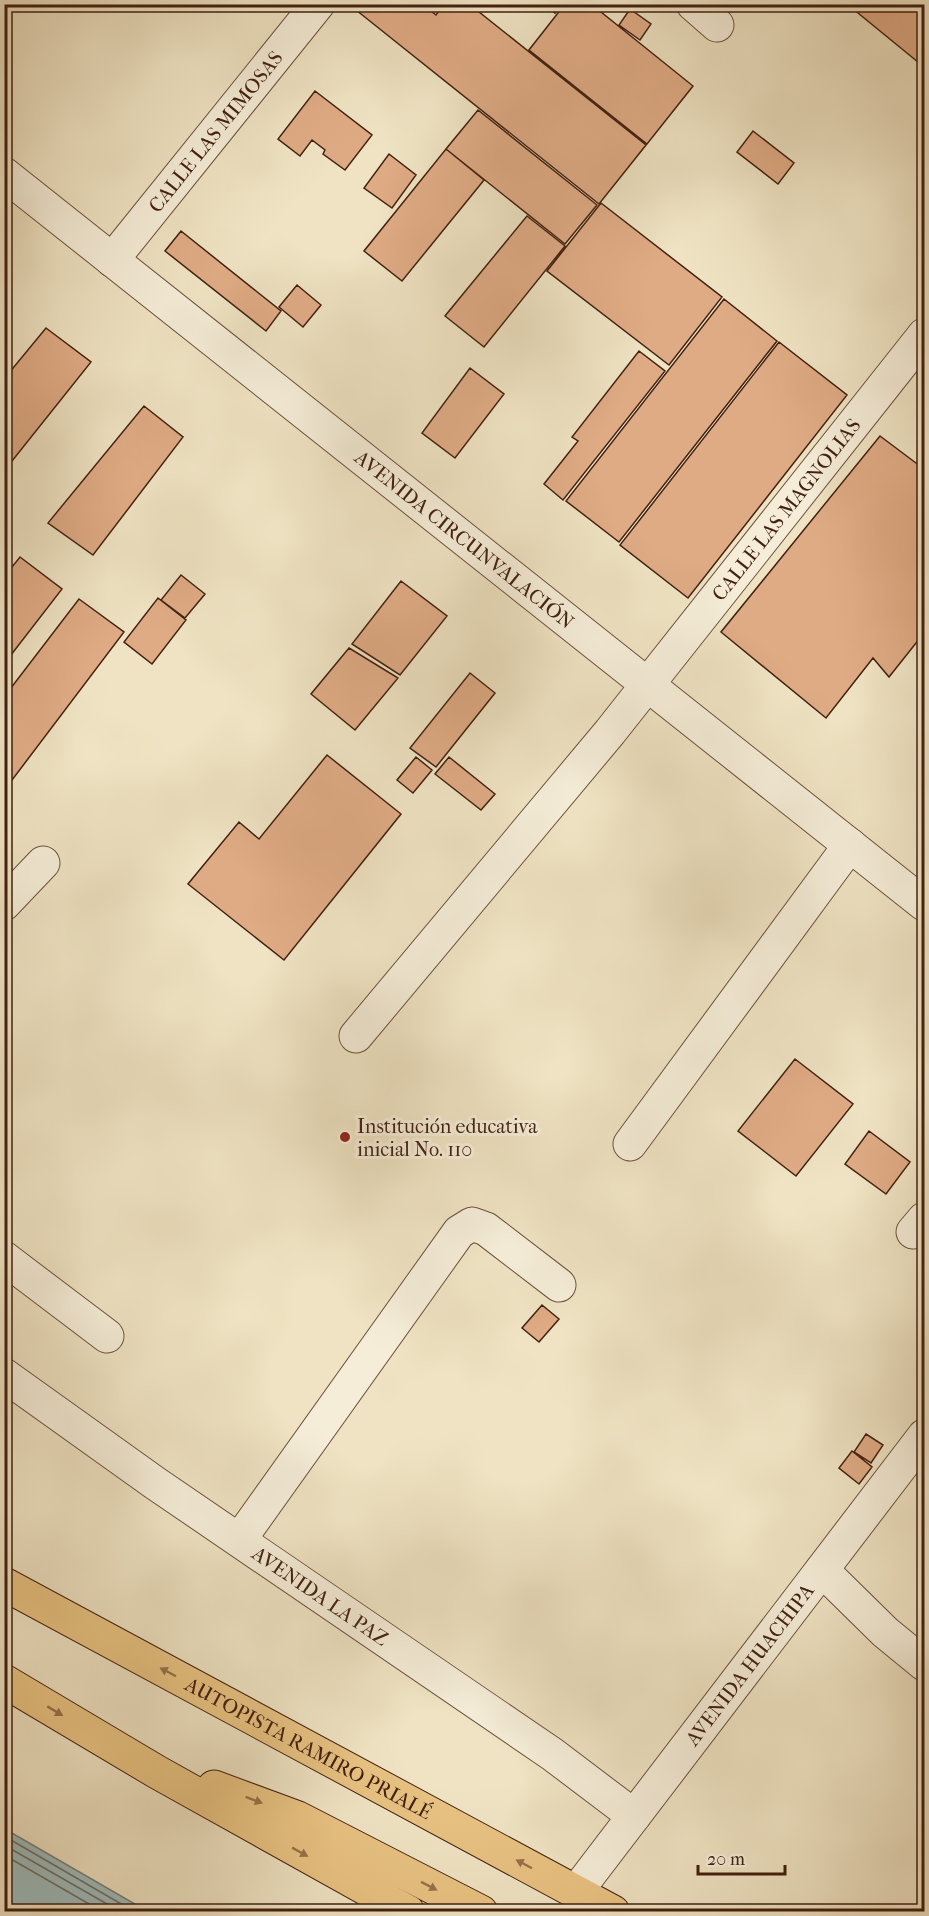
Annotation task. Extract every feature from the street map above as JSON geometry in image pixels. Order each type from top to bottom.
[{"type":"highway","name":"AUTOPISTA RAMIRO PRIALÉ","points":[[4,1584],[565,1902],[613,1911]]},
{"type":"highway","points":[[4,1681],[158,1772],[408,1911]]},
{"type":"highway","points":[[158,1772],[219,1788],[270,1806],[481,1911]]},
{"type":"street","name":"CALLE LAS MIMOSAS","points":[[112,260],[318,4]]},
{"type":"street","name":"AVENIDA CIRCUNVALACIÓN","points":[[4,174],[924,904]]},
{"type":"street","name":"CALLE LAS MAGNOLIAS","points":[[357,1036],[610,732],[646,683],[924,335]]},
{"type":"street","points":[[630,1144],[850,845]]},
{"type":"street","points":[[4,904],[42,863]]},
{"type":"street","points":[[240,1539],[459,1232],[472,1224],[486,1229],[559,1285]]},
{"type":"street","points":[[4,1258],[107,1336]]},
{"type":"street","name":"AVENIDA LA PAZ","points":[[4,1375],[155,1483],[552,1754],[634,1816]]},
{"type":"street","name":"AVENIDA HUACHIPA","points":[[565,1902],[634,1816],[924,1436]]},
{"type":"street","points":[[822,1570],[885,1632],[924,1664]]},
{"type":"water","points":[[5,1829],[147,1911],[5,1911]]},
{"type":"building","points":[[361,4],[422,4],[436,15],[444,4],[469,4],[646,145],[599,204],[356,10]]},
{"type":"building","points":[[545,4],[561,4],[555,13]]},
{"type":"building","points":[[565,4],[591,4],[693,86],[647,144],[529,50]]},
{"type":"building","points":[[847,4],[924,4],[924,67]]},
{"type":"building","points":[[630,9],[651,24],[640,40],[619,25]]},
{"type":"building","points":[[315,91],[372,135],[345,170],[323,154],[325,150],[312,140],[300,156],[278,139]]},
{"type":"building","points":[[478,110],[597,205],[565,244],[446,149]]},
{"type":"building","points":[[753,131],[794,163],[778,184],[737,152]]},
{"type":"building","points":[[446,149],[484,180],[402,281],[364,251]]},
{"type":"building","points":[[389,154],[416,175],[392,208],[364,188]]},
{"type":"building","points":[[601,203],[722,297],[669,365],[547,271]]},
{"type":"building","points":[[527,216],[565,246],[484,347],[445,316]]},
{"type":"building","points":[[181,231],[281,311],[266,331],[165,251]]},
{"type":"building","points":[[297,285],[321,305],[303,327],[279,307]]},
{"type":"building","points":[[724,299],[777,341],[619,542],[566,501]]},
{"type":"building","points":[[46,328],[91,362],[4,471],[4,379]]},
{"type":"building","points":[[779,342],[847,395],[688,598],[620,545]]},
{"type":"building","points":[[639,351],[665,371],[563,500],[544,484],[578,441],[572,437]]},
{"type":"building","points":[[470,368],[504,394],[455,458],[422,433]]},
{"type":"building","points":[[144,406],[183,437],[93,555],[48,523]]},
{"type":"building","points":[[880,436],[924,469],[924,633],[889,677],[873,658],[826,718],[721,632]]},
{"type":"building","points":[[20,557],[62,589],[4,664],[4,577]]},
{"type":"building","points":[[181,575],[205,594],[185,618],[161,600]]},
{"type":"building","points":[[401,581],[447,616],[400,675],[352,644]]},
{"type":"building","points":[[158,598],[186,620],[152,664],[124,642]]},
{"type":"building","points":[[79,599],[124,632],[9,784],[4,780],[4,697]]},
{"type":"building","points":[[349,648],[398,678],[355,730],[311,694]]},
{"type":"building","points":[[470,673],[495,693],[436,767],[410,748]]},
{"type":"building","points":[[327,755],[401,814],[284,960],[188,884],[239,822],[259,839]]},
{"type":"building","points":[[416,757],[432,770],[413,793],[397,780]]},
{"type":"building","points":[[449,757],[495,794],[481,810],[435,774]]},
{"type":"building","points":[[795,1059],[853,1104],[796,1176],[738,1131]]},
{"type":"building","points":[[869,1131],[910,1162],[886,1194],[845,1164]]},
{"type":"building","points":[[542,1305],[559,1319],[539,1342],[522,1328]]},
{"type":"building","points":[[866,1434],[883,1445],[871,1463],[854,1452]]},
{"type":"building","points":[[852,1451],[872,1467],[859,1484],[839,1468]]},
{"type":"place","name":"Institución educativa inicial No. 110","points":[[345,1137]]}]
